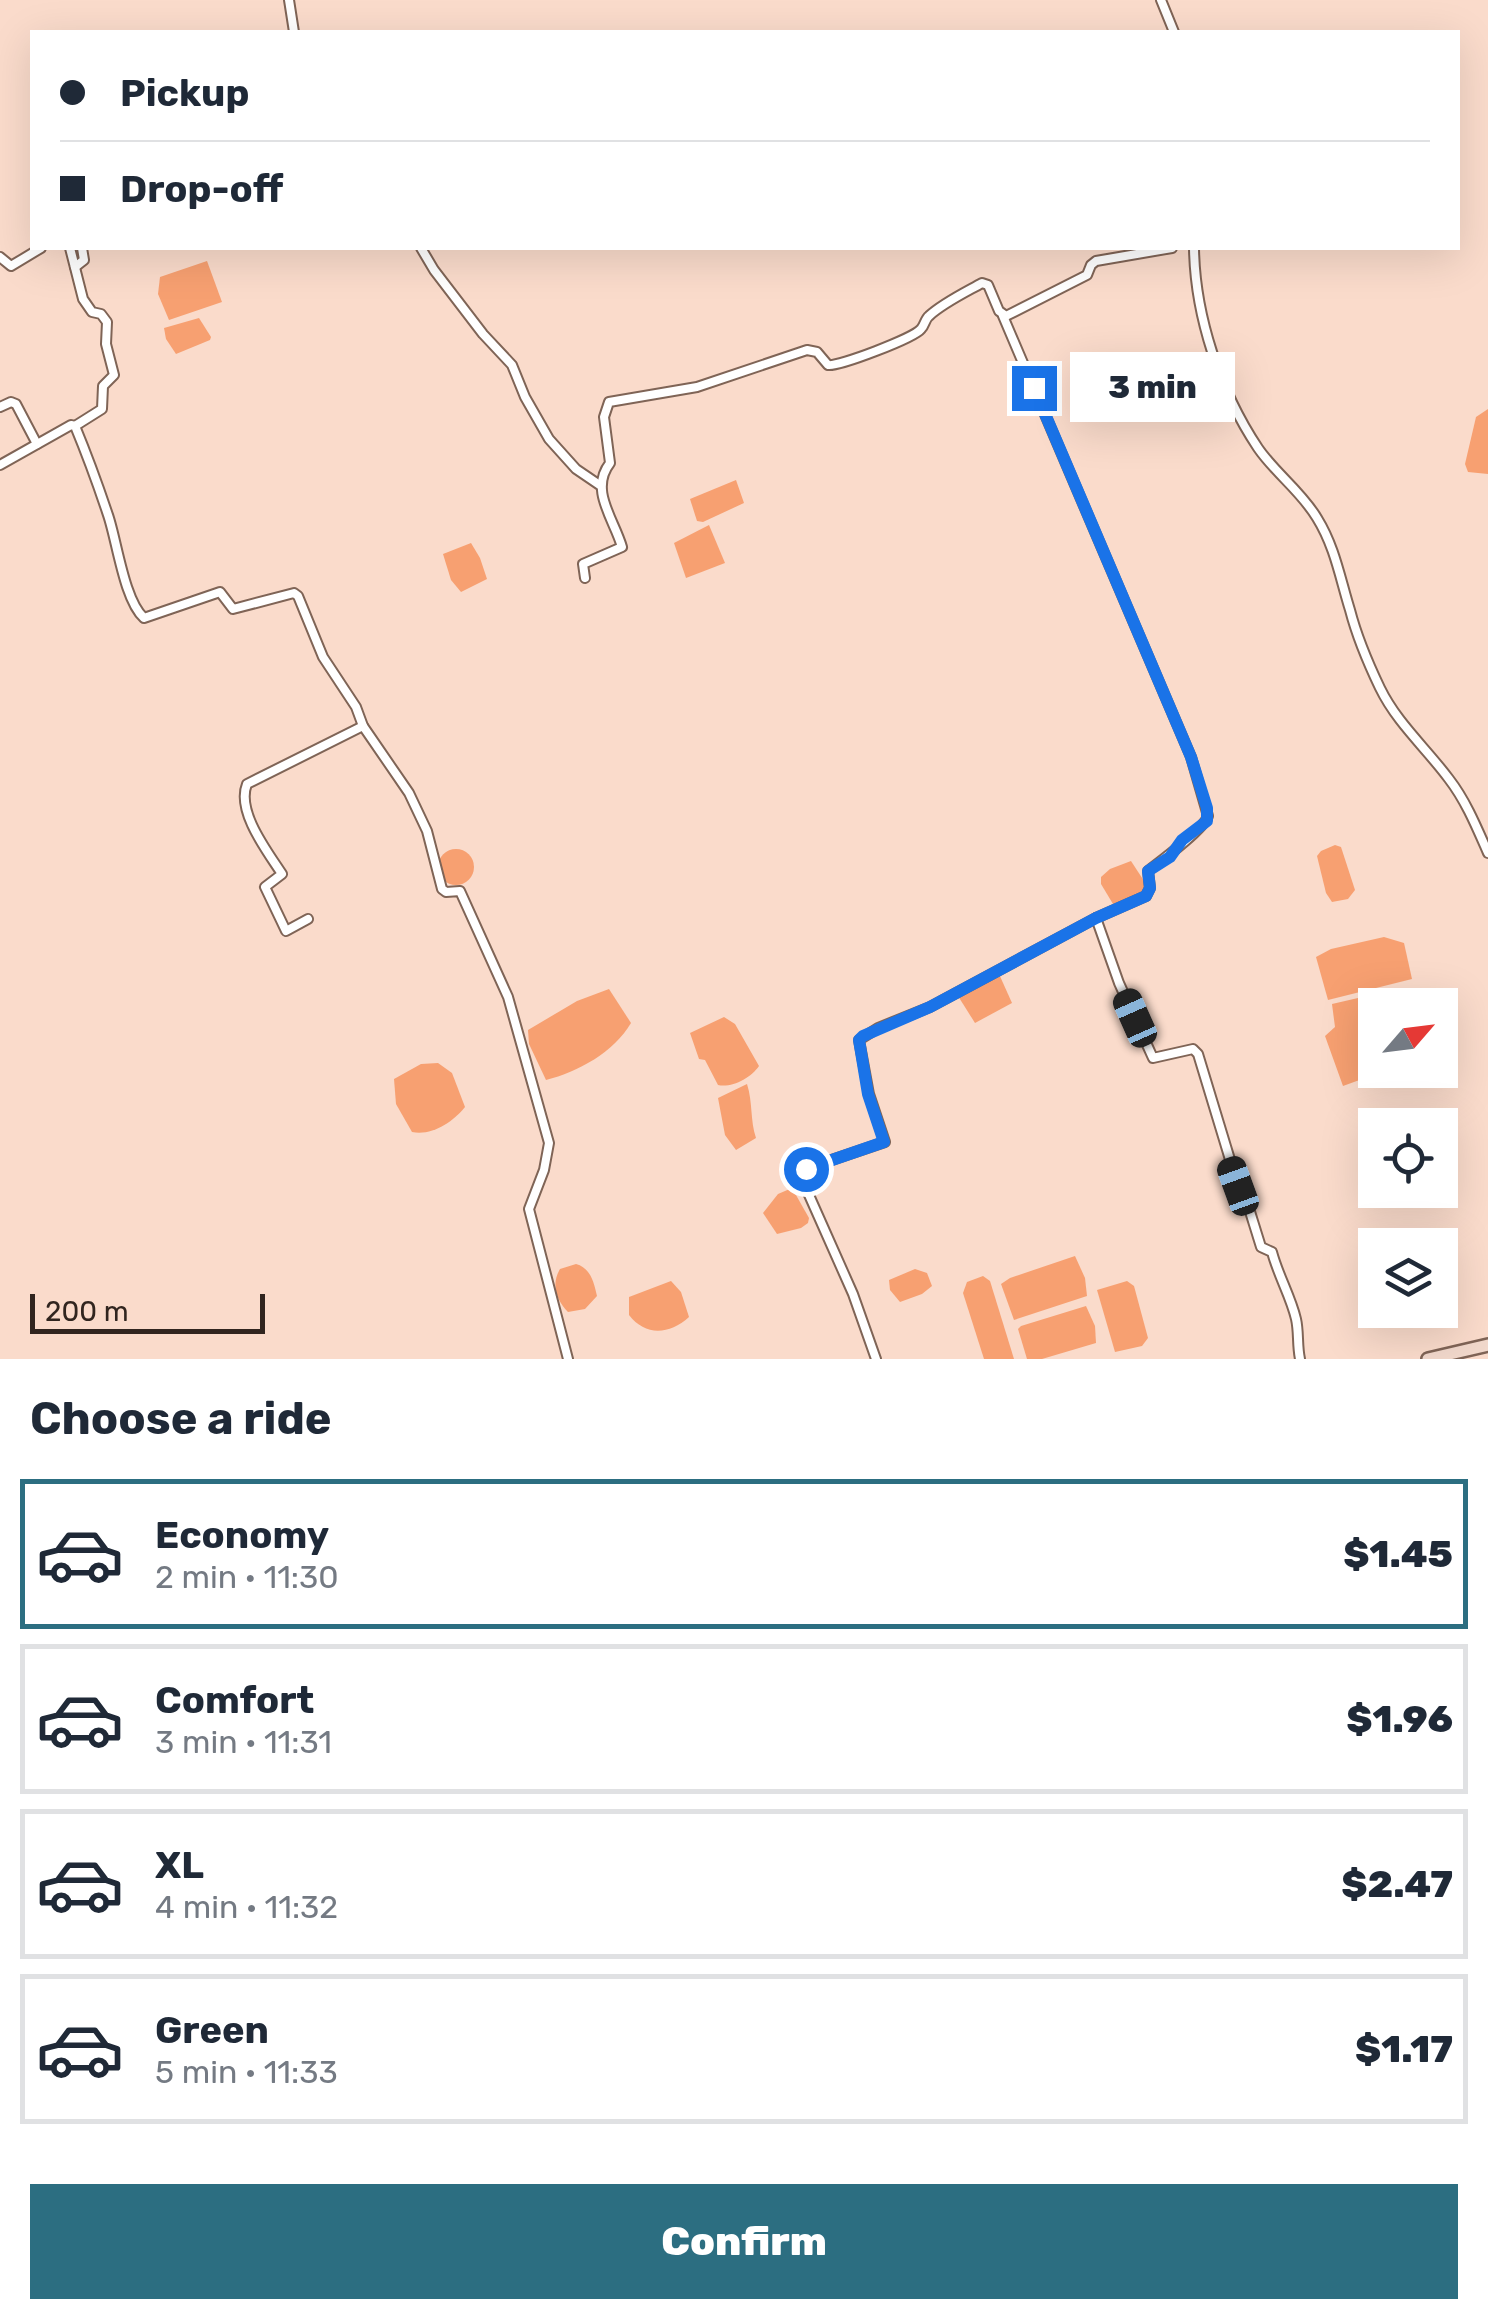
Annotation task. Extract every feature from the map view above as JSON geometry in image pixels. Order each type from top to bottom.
[{"type":"main road","points":[[1428,1359],[1488,1346]]},
{"type":"street","points":[[294,30],[292,0],[302,0]]},
{"type":"street","points":[[1161,0],[1173,30]]},
{"type":"street","points":[[0,257],[12,266],[38,250]]},
{"type":"street","points":[[0,464],[102,409],[103,386],[114,375],[106,344],[107,322],[86,304],[71,250]]},
{"type":"street","points":[[76,267],[84,260],[82,250]]},
{"type":"street","points":[[422,250],[483,334],[512,364],[525,397],[549,438],[576,469],[601,486]]},
{"type":"street","points":[[1004,316],[1087,275],[1096,261],[1160,250]]},
{"type":"street","points":[[1194,250],[1206,332],[1231,400],[1260,451],[1300,492],[1319,520],[1338,560],[1350,611],[1382,692],[1397,717],[1459,793],[1488,853]]},
{"type":"street","points":[[584,578],[584,564],[622,547],[601,486],[602,475],[610,463],[605,408],[612,401],[698,387],[807,350],[836,366],[872,350],[882,350],[922,329],[928,316],[984,282],[1004,316],[1191,757],[1208,816],[1205,825],[1148,871],[1150,888],[1146,896],[859,1040],[868,1094],[884,1142],[806,1169],[800,1178],[853,1294],[876,1359]]},
{"type":"street","points":[[0,407],[16,404],[37,444]]},
{"type":"street","points":[[75,426],[139,614],[144,618],[220,592],[233,609],[294,593],[363,726],[409,792],[428,831],[442,889],[460,891],[508,996],[549,1142],[530,1208],[568,1359]]},
{"type":"street","points":[[308,919],[286,931],[266,887],[282,874],[248,814],[243,794],[247,784],[363,726]]},
{"type":"street","points":[[1096,918],[1154,1058],[1193,1048],[1198,1054],[1238,1186],[1243,1189],[1261,1247],[1272,1252],[1282,1288],[1288,1295],[1296,1320],[1300,1359]]},
{"type":"shaded area","points":[[207,261],[222,302],[169,320],[158,294],[160,277]]},
{"type":"shaded area","points":[[199,318],[210,340],[176,354],[164,328]]},
{"type":"shaded area","points":[[1488,409],[1488,474],[1468,472],[1465,464],[1476,417]]},
{"type":"shaded area","points":[[736,480],[744,503],[703,522],[697,521],[690,499]]},
{"type":"shaded area","points":[[709,525],[725,563],[686,578],[674,543]]},
{"type":"shaded area","points":[[471,543],[487,579],[461,592],[451,580],[443,554]]},
{"type":"shaded area","points":[[1335,845],[1341,847],[1355,890],[1348,899],[1332,902],[1317,856]]},
{"type":"shaded area","points":[[456,849],[469,854],[474,867],[469,880],[456,885],[443,880],[438,867],[443,854]]},
{"type":"shaded area","points":[[1131,861],[1146,884],[1146,892],[1113,904],[1101,877]]},
{"type":"shaded area","points":[[1384,937],[1404,943],[1412,979],[1358,988],[1358,992],[1328,1000],[1316,957],[1331,949]]},
{"type":"shaded area","points":[[999,974],[1012,1003],[975,1023],[958,996]]},
{"type":"shaded area","points":[[609,989],[631,1023],[615,1043],[594,1059],[546,1080],[529,1044],[528,1030],[577,1001]]},
{"type":"shaded area","points":[[1358,998],[1358,1081],[1343,1086],[1325,1036],[1335,1027],[1332,1004]]},
{"type":"shaded area","points":[[724,1017],[735,1024],[759,1066],[741,1081],[723,1086],[718,1085],[705,1060],[699,1059],[690,1033]]},
{"type":"shaded area","points":[[438,1063],[452,1073],[465,1107],[442,1127],[412,1132],[396,1104],[394,1079],[421,1064]]},
{"type":"shaded area","points":[[747,1084],[756,1138],[736,1150],[725,1135],[718,1098]]},
{"type":"shaded area","points":[[792,1188],[808,1223],[777,1234],[763,1213],[778,1194]]},
{"type":"shaded area","points":[[1075,1256],[1085,1278],[1087,1296],[1014,1320],[1001,1284]]},
{"type":"shaded area","points":[[576,1264],[588,1272],[597,1296],[585,1309],[568,1312],[558,1297],[556,1280],[560,1269]]},
{"type":"shaded area","points":[[915,1269],[927,1273],[932,1286],[900,1302],[890,1290],[889,1280]]},
{"type":"shaded area","points":[[983,1276],[990,1281],[1014,1359],[984,1359],[963,1293],[967,1282]]},
{"type":"shaded area","points":[[671,1281],[681,1292],[689,1317],[658,1331],[635,1322],[629,1315],[629,1297]]},
{"type":"shaded area","points":[[1127,1281],[1134,1286],[1148,1338],[1142,1346],[1115,1352],[1097,1290]]},
{"type":"shaded area","points":[[1086,1306],[1095,1326],[1096,1343],[1042,1359],[1027,1359],[1018,1329],[1021,1326]]},
{"type":"route","points":[[806,1169],[884,1142],[861,1061],[859,1040],[863,1036],[930,1007],[1096,918],[1146,896],[1150,888],[1148,871],[1170,857],[1182,840],[1207,821],[1207,808],[1191,757],[1034,388]]}]
